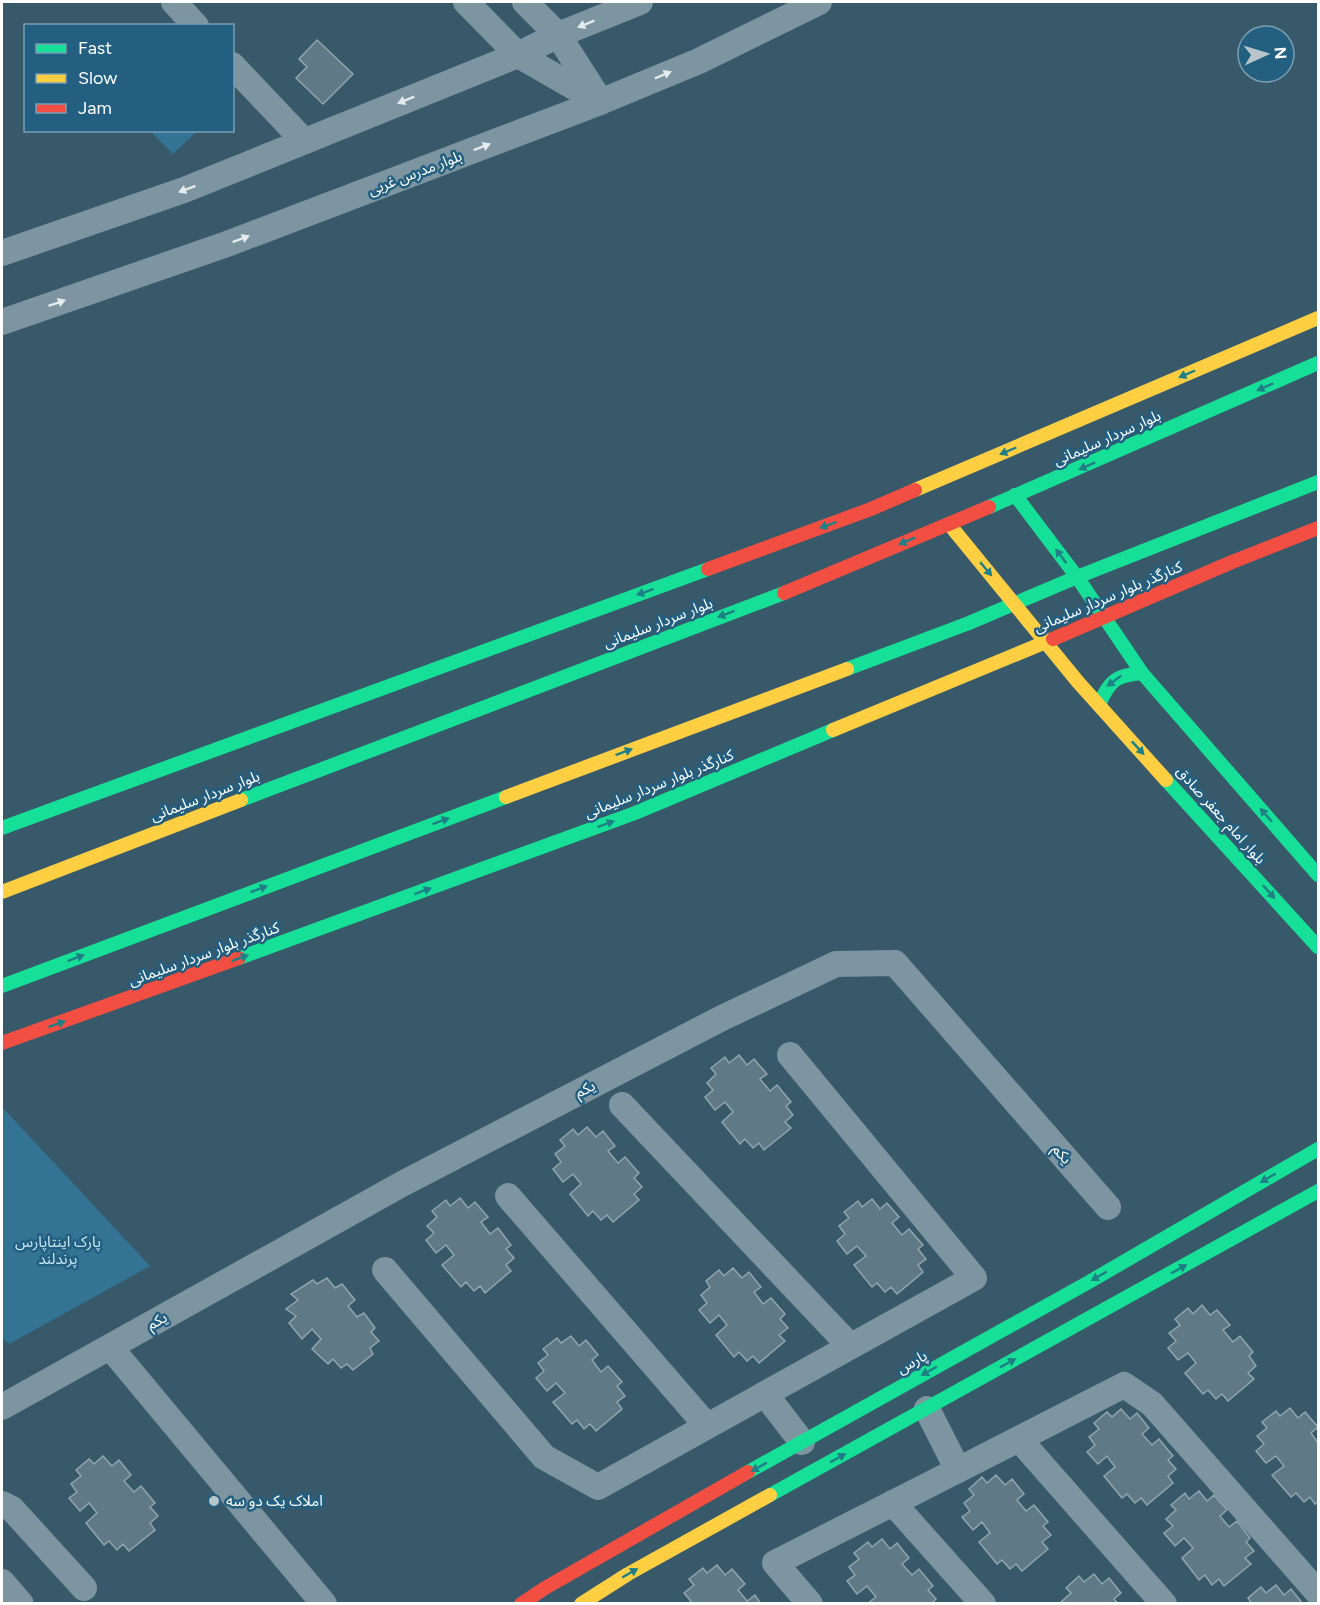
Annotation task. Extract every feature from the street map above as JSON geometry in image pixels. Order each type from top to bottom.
[{"type":"street","points":[[174,2],[194,24]]},
{"type":"street","points":[[466,2],[518,55],[600,102]]},
{"type":"street","points":[[525,2],[558,35],[600,102]]},
{"type":"street","points":[[2,253],[184,190],[518,55],[558,35],[640,2]]},
{"type":"street","name":"بلوار مدرس غربی","points":[[2,322],[227,244],[600,102],[699,60],[819,2]]},
{"type":"street","points":[[234,66],[304,141]]},
{"type":"street","points":[[2,828],[872,509],[1318,318]]},
{"type":"street","name":"بلوار سردار سلیمانی","points":[[2,892],[809,583],[1070,473],[1315,360]]},
{"type":"street","points":[[2,986],[1016,604],[1077,577],[1318,482]]},
{"type":"street","points":[[1015,495],[1077,577],[1142,673],[1318,875]]},
{"type":"street","name":"بلوار امام جعفر صادق","points":[[949,524],[1016,604],[1044,643],[1318,947]]},
{"type":"street","name":"کنارگذر بلوار سردار سلیمانی","points":[[2,1043],[635,813],[1318,528]]},
{"type":"street","points":[[1099,705],[1106,686],[1124,674],[1142,673]]},
{"type":"street","name":"یکم","points":[[2,1407],[402,1184],[722,1018],[836,964],[895,963],[1108,1207]]},
{"type":"street","points":[[385,1269],[544,1457],[598,1487],[974,1278],[790,1055]]},
{"type":"street","points":[[622,1105],[850,1347]]},
{"type":"street","name":"پارس","points":[[521,1604],[545,1588],[1089,1282],[1318,1149]]},
{"type":"street","points":[[581,1604],[628,1574],[1318,1191]]},
{"type":"street","points":[[508,1196],[707,1426]]},
{"type":"street","points":[[111,1347],[324,1604]]},
{"type":"street","points":[[810,1604],[775,1563],[1124,1385],[1152,1404],[1318,1593]]},
{"type":"street","points":[[765,1394],[802,1442]]},
{"type":"street","points":[[927,1409],[957,1470]]},
{"type":"street","points":[[1019,1439],[1164,1604]]},
{"type":"street","points":[[893,1503],[983,1604]]},
{"type":"street","points":[[2,1504],[12,1509],[84,1588]]},
{"type":"street","points":[[2,1582],[21,1604]]},
{"type":"green space","points":[[151,132],[196,132],[173,154]]},
{"type":"green space","name":"پارک اینتاپارس پرندلند","points":[[2,1107],[150,1266],[9,1344],[2,1337]]},
{"type":"building","points":[[317,40],[353,74],[323,104],[296,78],[307,67],[299,59]]},
{"type":"building","points":[[739,1055],[747,1065],[754,1059],[767,1074],[760,1079],[770,1091],[777,1085],[791,1102],[786,1106],[793,1115],[785,1122],[791,1128],[764,1150],[759,1143],[753,1148],[745,1139],[740,1144],[722,1122],[733,1112],[725,1102],[715,1110],[705,1097],[713,1090],[707,1083],[716,1074],[711,1068],[725,1057],[729,1063]]},
{"type":"building","points":[[587,1127],[596,1137],[603,1131],[615,1146],[608,1151],[618,1163],[625,1157],[639,1173],[634,1178],[642,1187],[634,1194],[639,1200],[613,1222],[607,1215],[601,1220],[593,1211],[588,1216],[570,1194],[581,1184],[573,1174],[563,1182],[553,1169],[561,1162],[555,1154],[565,1146],[560,1140],[573,1129],[578,1135]]},
{"type":"building","points":[[460,1198],[468,1208],[475,1202],[488,1217],[481,1222],[490,1234],[498,1228],[511,1245],[506,1249],[514,1258],[506,1265],[511,1271],[485,1293],[480,1286],[474,1291],[466,1282],[461,1287],[442,1265],[454,1255],[446,1245],[436,1253],[426,1240],[434,1233],[427,1226],[437,1217],[432,1211],[446,1200],[450,1206]]},
{"type":"building","points":[[872,1199],[880,1209],[887,1203],[899,1217],[892,1223],[902,1235],[909,1229],[923,1245],[918,1249],[926,1259],[918,1265],[923,1272],[897,1294],[891,1287],[885,1292],[877,1283],[872,1287],[854,1265],[866,1256],[857,1246],[847,1254],[837,1241],[845,1234],[839,1226],[849,1218],[844,1212],[858,1201],[862,1207]]},
{"type":"building","points":[[733,1268],[742,1278],[749,1272],[761,1287],[754,1292],[763,1304],[771,1298],[785,1314],[780,1319],[788,1328],[779,1335],[785,1341],[759,1363],[753,1356],[747,1361],[739,1352],[734,1357],[716,1335],[727,1325],[719,1315],[710,1323],[699,1310],[707,1303],[701,1295],[710,1287],[706,1281],[719,1270],[724,1276]]},
{"type":"building","points":[[327,1278],[335,1288],[342,1284],[355,1300],[348,1306],[357,1317],[364,1313],[375,1328],[371,1332],[379,1341],[370,1348],[373,1354],[353,1370],[347,1364],[341,1368],[333,1359],[328,1364],[312,1349],[321,1339],[312,1329],[302,1339],[289,1323],[296,1316],[286,1309],[298,1300],[291,1294],[313,1280],[317,1284]]},
{"type":"building","points":[[1202,1305],[1210,1315],[1217,1310],[1230,1325],[1223,1330],[1233,1342],[1240,1336],[1253,1352],[1249,1356],[1256,1366],[1248,1373],[1254,1379],[1228,1401],[1222,1394],[1216,1399],[1208,1390],[1203,1394],[1185,1373],[1196,1363],[1188,1353],[1178,1360],[1168,1348],[1176,1341],[1169,1333],[1180,1325],[1175,1319],[1188,1308],[1193,1314]]},
{"type":"building","points":[[571,1336],[579,1346],[586,1340],[598,1355],[592,1360],[601,1372],[608,1366],[622,1382],[617,1386],[625,1396],[617,1402],[622,1409],[596,1431],[590,1424],[584,1429],[577,1420],[572,1424],[553,1402],[565,1393],[556,1383],[547,1391],[536,1378],[544,1371],[538,1363],[548,1355],[543,1349],[557,1338],[561,1343]]},
{"type":"building","points":[[1290,1408],[1298,1418],[1305,1412],[1318,1427],[1311,1433],[1318,1443],[1318,1501],[1315,1504],[1310,1497],[1304,1502],[1296,1493],[1291,1497],[1272,1475],[1284,1466],[1276,1456],[1266,1463],[1256,1451],[1264,1444],[1257,1436],[1267,1428],[1262,1422],[1276,1411],[1280,1416]]},
{"type":"building","points":[[1121,1409],[1130,1419],[1137,1413],[1149,1428],[1142,1434],[1152,1445],[1159,1439],[1173,1456],[1168,1460],[1176,1469],[1168,1476],[1173,1483],[1147,1505],[1141,1498],[1135,1503],[1127,1494],[1122,1498],[1104,1476],[1115,1467],[1107,1456],[1098,1464],[1087,1452],[1095,1445],[1089,1437],[1099,1429],[1094,1423],[1107,1412],[1112,1417]]},
{"type":"building","points":[[103,1456],[112,1466],[119,1460],[131,1475],[124,1481],[134,1492],[141,1486],[155,1503],[150,1507],[158,1516],[150,1523],[155,1530],[129,1551],[123,1544],[117,1550],[109,1541],[104,1545],[86,1523],[97,1513],[89,1503],[80,1511],[69,1498],[77,1492],[71,1484],[81,1476],[76,1470],[89,1459],[94,1464]]},
{"type":"building","points":[[996,1475],[1005,1485],[1012,1479],[1024,1494],[1017,1500],[1026,1511],[1034,1505],[1048,1522],[1043,1526],[1051,1535],[1042,1542],[1048,1549],[1022,1571],[1016,1564],[1010,1569],[1002,1560],[997,1564],[979,1542],[990,1533],[982,1522],[973,1530],[962,1517],[970,1511],[964,1503],[974,1495],[969,1489],[982,1477],[987,1483]]},
{"type":"building","points":[[1199,1491],[1207,1501],[1214,1495],[1227,1510],[1220,1516],[1229,1527],[1237,1521],[1250,1538],[1246,1542],[1254,1551],[1245,1558],[1251,1564],[1224,1586],[1219,1579],[1212,1585],[1205,1575],[1199,1580],[1182,1558],[1193,1548],[1184,1538],[1175,1546],[1164,1533],[1173,1526],[1166,1519],[1176,1510],[1171,1505],[1185,1493],[1189,1499]]},
{"type":"building","points":[[882,1539],[890,1549],[897,1543],[909,1558],[902,1564],[912,1575],[919,1569],[933,1586],[928,1590],[936,1599],[931,1604],[867,1604],[876,1597],[867,1586],[857,1594],[847,1581],[855,1575],[849,1567],[859,1559],[854,1553],[868,1542],[872,1547]]},
{"type":"building","points":[[717,1565],[725,1575],[732,1569],[745,1584],[738,1590],[747,1601],[755,1595],[761,1604],[687,1604],[691,1601],[684,1593],[694,1585],[689,1579],[703,1568],[707,1573]]},
{"type":"building","points":[[1094,1574],[1102,1584],[1109,1578],[1121,1593],[1114,1599],[1118,1604],[1062,1604],[1061,1602],[1071,1593],[1066,1588],[1079,1576],[1084,1582]]},
{"type":"building","points":[[1276,1585],[1284,1595],[1291,1589],[1303,1604],[1252,1604],[1248,1598],[1261,1587],[1266,1593]]},
{"type":"traffic: fast","points":[[989,507],[1318,363]]},
{"type":"traffic: fast","points":[[847,669],[969,623],[1077,577],[1318,482]]},
{"type":"traffic: fast","points":[[1015,495],[1077,577],[1142,673],[1318,875]]},
{"type":"traffic: fast","points":[[2,828],[708,569]]},
{"type":"traffic: fast","points":[[241,800],[784,593]]},
{"type":"traffic: fast","points":[[1099,705],[1106,690],[1114,681],[1126,675],[1142,673]]},
{"type":"traffic: fast","points":[[239,958],[635,813],[833,730]]},
{"type":"traffic: fast","points":[[1166,780],[1318,947]]},
{"type":"traffic: fast","points":[[2,986],[506,797]]},
{"type":"traffic: fast","points":[[748,1472],[1089,1282],[1318,1149]]},
{"type":"traffic: fast","points":[[770,1495],[1318,1191]]},
{"type":"traffic: slow","points":[[915,490],[1318,318]]},
{"type":"traffic: slow","points":[[949,524],[1078,682],[1166,780]]},
{"type":"traffic: slow","points":[[833,730],[1053,639]]},
{"type":"traffic: slow","points":[[506,797],[847,669]]},
{"type":"traffic: slow","points":[[2,892],[241,800]]},
{"type":"traffic: slow","points":[[581,1604],[628,1574],[770,1495]]},
{"type":"traffic: jam","points":[[708,569],[871,509],[915,490]]},
{"type":"traffic: jam","points":[[784,593],[989,507]]},
{"type":"traffic: jam","points":[[1053,639],[1232,562],[1318,528]]},
{"type":"traffic: jam","points":[[2,1043],[239,958]]},
{"type":"traffic: jam","points":[[521,1604],[748,1472]]},
{"type":"place","name":"املاک یک دو سه","points":[[214,1501]]}]
